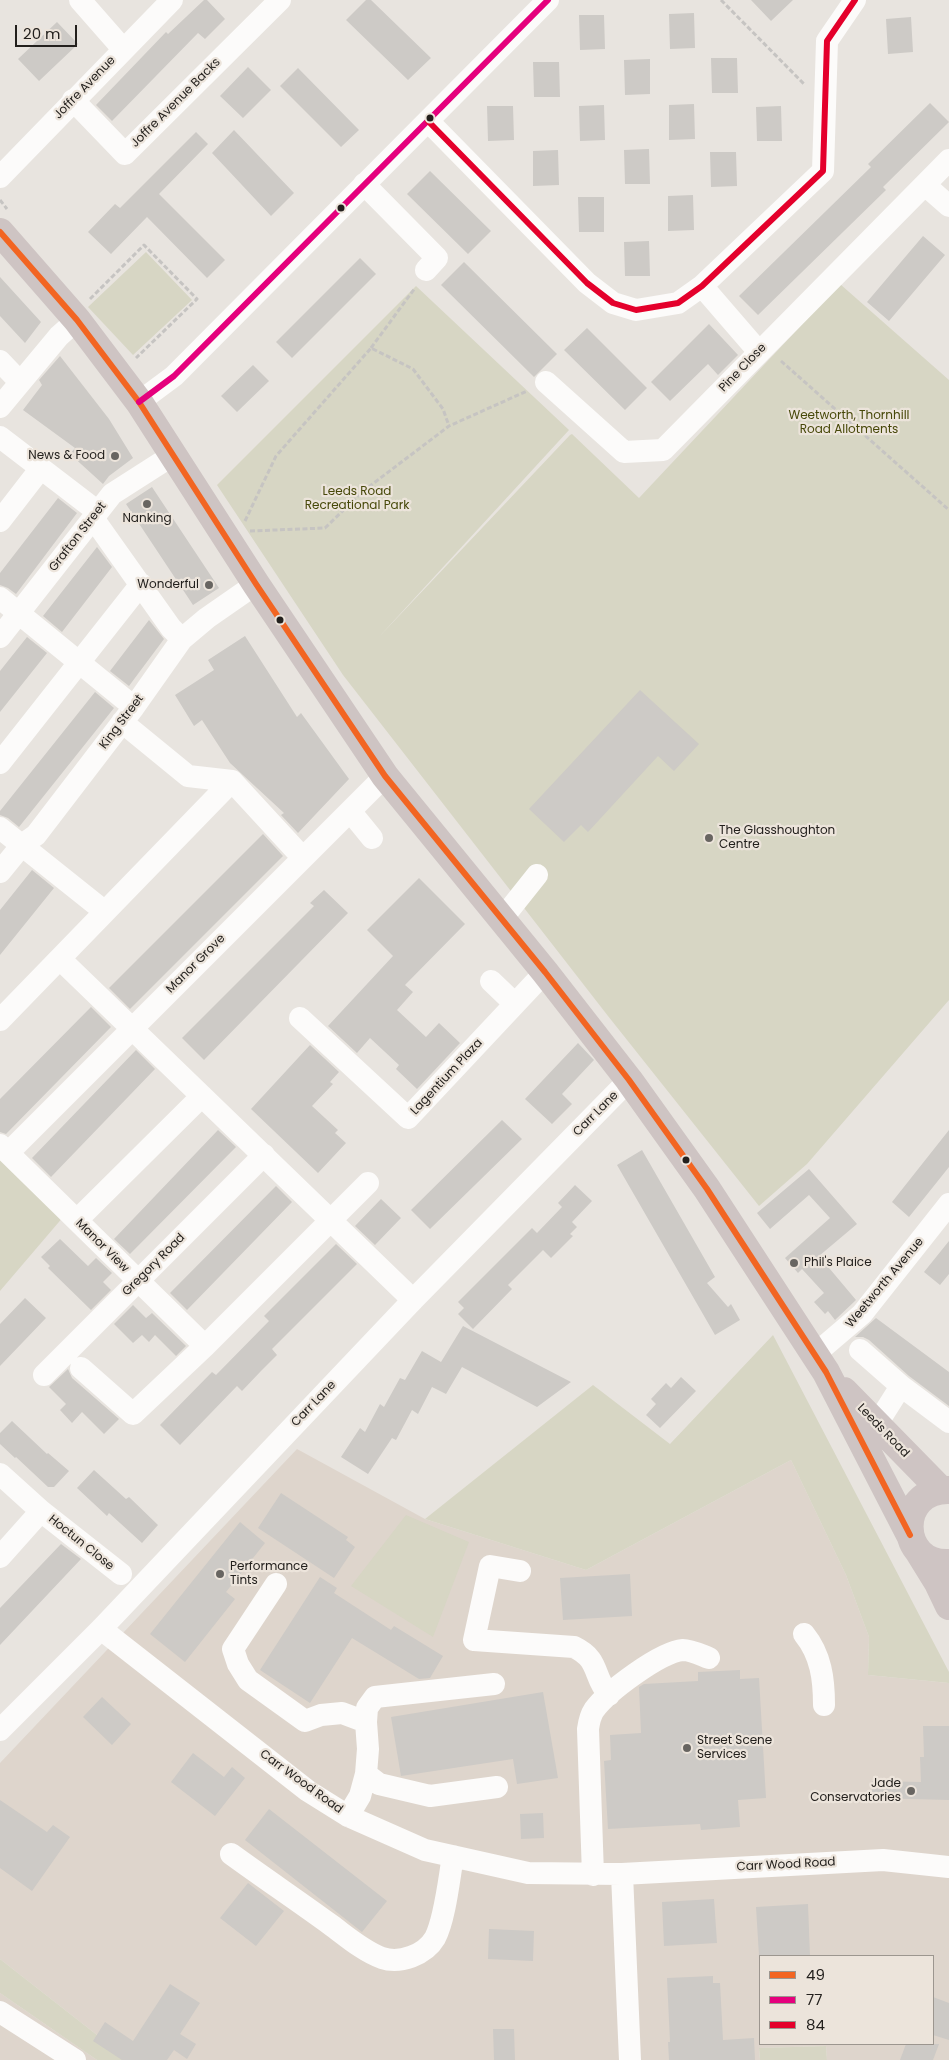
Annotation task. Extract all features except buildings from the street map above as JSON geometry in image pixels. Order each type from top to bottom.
[{"type":"main road","name":"Leeds Road","points":[[0,232],[80,312],[256,584],[385,776],[545,972],[629,1080],[707,1189],[820,1364],[949,1606]]},
{"type":"main road","name":"Leeds Road","points":[[820,1364],[877,1424],[946,1489]]},
{"type":"main road","points":[[946,1489],[931,1492],[915,1505],[911,1514],[913,1541],[924,1556],[935,1561],[949,1563]]},
{"type":"street","points":[[80,0],[123,49]]},
{"type":"street","name":"Joffre Avenue","points":[[0,177],[172,0]]},
{"type":"street","name":"Joffre Avenue Backs","points":[[73,100],[125,154],[280,0]]},
{"type":"street","points":[[139,402],[174,376],[548,0]]},
{"type":"street","points":[[428,121],[587,283],[612,303],[636,310],[678,303],[702,286],[823,171],[827,41],[855,0]]},
{"type":"street","name":"Pine Close","points":[[546,382],[624,452],[663,450],[949,160]]},
{"type":"street","points":[[364,184],[437,258],[426,270]]},
{"type":"street","points":[[925,185],[949,206]]},
{"type":"street","points":[[702,286],[762,349]]},
{"type":"street","points":[[0,407],[80,312]]},
{"type":"street","points":[[0,361],[20,382]]},
{"type":"street","points":[[0,438],[41,468],[96,515],[171,628],[182,639]]},
{"type":"street","name":"Grafton Street","points":[[0,637],[112,494],[172,455]]},
{"type":"street","points":[[0,521],[41,468]]},
{"type":"street","points":[[0,763],[141,584]]},
{"type":"street","name":"King Street","points":[[0,872],[22,845],[36,835],[128,715],[182,639],[207,618],[256,584]]},
{"type":"street","points":[[0,598],[80,661],[128,715],[188,776],[232,781],[302,858]]},
{"type":"street","name":"Manor Grove","points":[[4,1149],[132,1028],[385,776]]},
{"type":"street","points":[[0,1020],[232,781]]},
{"type":"street","points":[[350,811],[372,838]]},
{"type":"street","points":[[0,828],[104,911]]},
{"type":"street","points":[[502,919],[537,875]]},
{"type":"street","points":[[60,958],[413,1300]]},
{"type":"street","name":"Lagentium Plaza","points":[[300,1018],[408,1118],[545,972]]},
{"type":"street","points":[[491,981],[515,1004]]},
{"type":"street","name":"Carr Lane","points":[[0,1730],[101,1629],[413,1300],[629,1080]]},
{"type":"street","points":[[77,1220],[202,1096]]},
{"type":"street","name":"Manor View","points":[[4,1149],[204,1346]]},
{"type":"street","name":"Gregory Road","points":[[44,1375],[264,1155]]},
{"type":"street","points":[[81,1368],[133,1414],[368,1183]]},
{"type":"street","name":"Weetworth Avenue","points":[[820,1364],[949,1204]]},
{"type":"street","points":[[860,1350],[901,1386],[949,1422]]},
{"type":"street","points":[[886,1488],[875,1458],[873,1440],[877,1424],[901,1386]]},
{"type":"street","name":"Hoctun Close","points":[[0,1474],[41,1511],[121,1574]]},
{"type":"street","name":"Hoctun Close","points":[[0,1557],[41,1511]]},
{"type":"street","points":[[520,1571],[490,1566],[474,1640],[574,1646],[583,1651],[596,1666],[602,1686],[609,1694]]},
{"type":"street","points":[[276,1584],[233,1649],[238,1664],[248,1680],[305,1721],[322,1715],[342,1713],[366,1722]]},
{"type":"street","name":"Carr Wood Road","points":[[101,1629],[308,1791],[348,1816],[425,1850],[528,1873],[622,1874],[883,1860],[949,1867]]},
{"type":"street","points":[[804,1634],[816,1650],[824,1686],[824,1705]]},
{"type":"street","points":[[593,1874],[588,1729],[593,1711],[609,1694],[637,1672],[671,1653],[684,1650],[709,1658]]},
{"type":"street","points":[[348,1816],[360,1796],[366,1774],[368,1749],[367,1708],[375,1697],[494,1684]]},
{"type":"street","points":[[366,1774],[379,1784],[430,1796],[497,1787]]},
{"type":"street","points":[[231,1854],[358,1944],[382,1958],[397,1960],[414,1956],[434,1939],[440,1923],[453,1856]]},
{"type":"street","points":[[622,1874],[630,2060]]},
{"type":"street","points":[[0,2012],[75,2060]]},
{"type":"path","points":[[721,0],[825,105]]},
{"type":"path","points":[[80,312],[144,245],[197,299],[129,364]]},
{"type":"path","points":[[243,523],[276,456],[371,348],[426,270]]},
{"type":"path","points":[[371,348],[413,369],[443,409],[449,426]]},
{"type":"path","points":[[762,349],[949,510]]},
{"type":"path","points":[[249,531],[325,528],[362,492],[449,426],[546,382]]},
{"type":"shaded area","points":[[297,1449],[425,1519],[586,1570],[791,1460],[846,1575],[869,1637],[868,1675],[949,1683],[949,2060],[827,2060],[826,2046],[759,2048],[760,2060],[129,2060],[0,1959],[0,1763]]},
{"type":"shaded area","points":[[0,1993],[97,2060],[0,2060]]},
{"type":"green space","points":[[146,252],[192,300],[133,355],[88,307]]},
{"type":"green space","name":"The Glasshoughton Centre","points":[[840,284],[949,380],[949,1000],[807,1164],[759,1206],[608,1016],[343,675],[217,485],[416,286],[569,430],[378,638],[570,435],[572,434],[639,498]]},
{"type":"green space","points":[[0,1151],[64,1216],[0,1291]]},
{"type":"green space","points":[[773,1335],[949,1672],[949,1683],[868,1675],[869,1637],[846,1575],[791,1460],[586,1570],[425,1519],[593,1385],[670,1444]]},
{"type":"green space","points":[[406,1515],[469,1542],[433,1637],[351,1586]]},
{"type":"green space","points":[[0,1959],[129,2060],[97,2060],[0,1993]]},
{"type":"green space","points":[[826,2046],[827,2060],[760,2060],[759,2048]]},
{"type":"transit line","name":"77","points":[[139,402],[174,376],[548,0]]},
{"type":"transit line","name":"84","points":[[428,121],[587,283],[613,303],[636,310],[678,303],[702,286],[823,171],[827,41],[855,0]]},
{"type":"transit line","name":"49","points":[[0,232],[77,320],[139,402],[256,584],[385,776],[545,972],[629,1080],[707,1189],[826,1372],[910,1535]]},
{"type":"place","name":"News & Food","points":[[115,456]]},
{"type":"place","name":"Nanking","points":[[147,504]]},
{"type":"place","name":"Wonderful","points":[[209,585]]},
{"type":"place","name":"The Glasshoughton Centre","points":[[709,838]]},
{"type":"place","name":"Phil's Plaice","points":[[794,1263]]},
{"type":"place","name":"Performance Tints","points":[[220,1574]]},
{"type":"place","name":"Street Scene Services","points":[[687,1748]]},
{"type":"place","name":"Jade Conservatories","points":[[911,1791]]},
{"type":"park label","name":"Weetworth, Thornhill Road Allotments","points":[[849,423]]},
{"type":"park label","name":"Leeds Road Recreational Park","points":[[357,499]]}]
